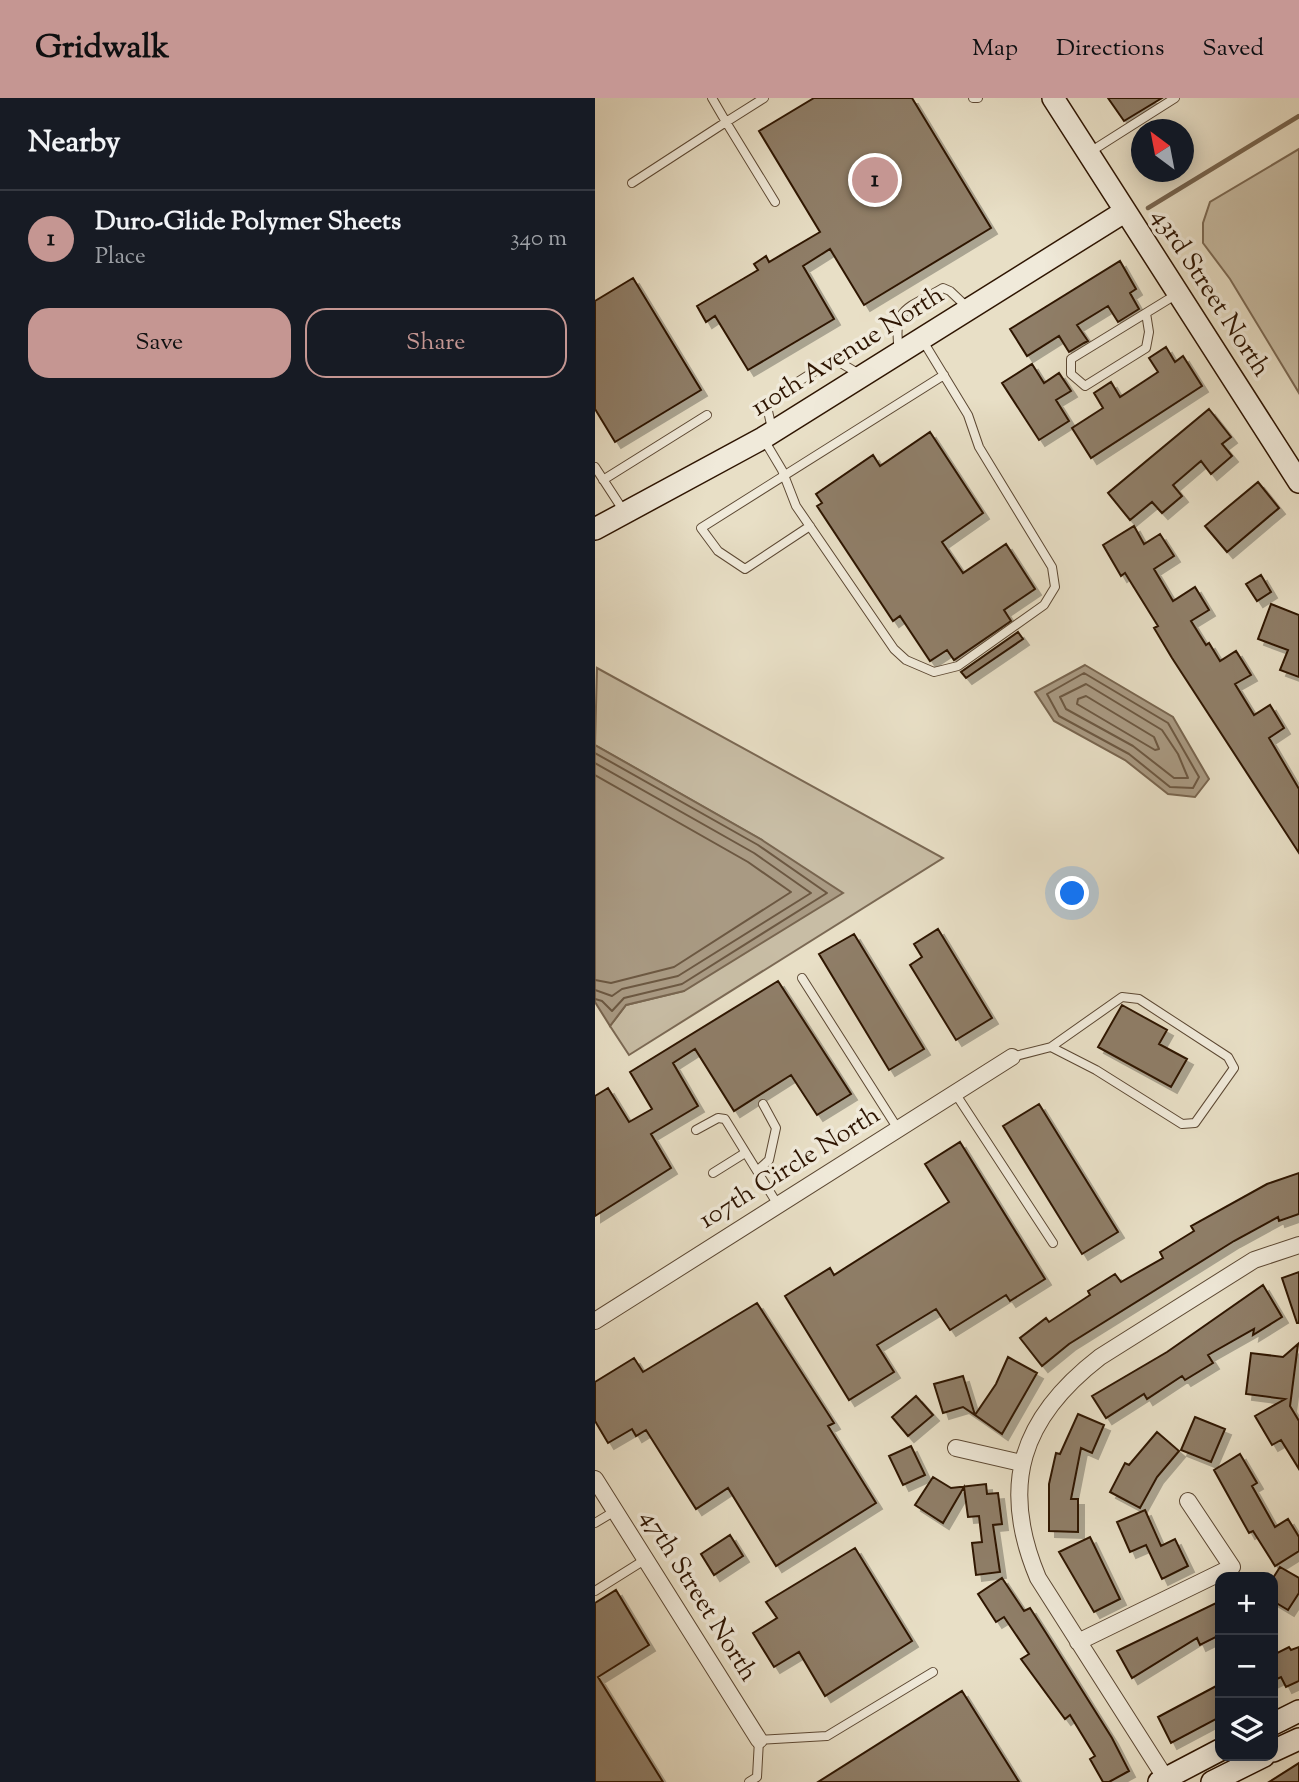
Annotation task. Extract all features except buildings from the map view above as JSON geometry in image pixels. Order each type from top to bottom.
[{"type":"street","name":"43rd Street North","points":[[1053,98],[1299,482]]},
{"type":"street","name":"110th Avenue North","points":[[595,529],[768,435],[1124,212]]},
{"type":"street","name":"107th Circle North","points":[[596,1319],[1012,1057]]},
{"type":"street","points":[[1215,1753],[1164,1781],[1038,1578],[1024,1543],[1019,1504],[1021,1463],[1036,1429],[1056,1397],[1077,1375],[1100,1357],[1254,1261],[1299,1245]]},
{"type":"street","points":[[956,1448],[1021,1463]]},
{"type":"street","name":"47th Street North","points":[[595,1479],[759,1740]]},
{"type":"street","points":[[1078,1642],[1232,1567],[1188,1502]]},
{"type":"street","points":[[1278,1722],[1299,1711]]},
{"type":"street","points":[[1278,1748],[1299,1738]]},
{"type":"street","points":[[1212,1782],[1254,1761]]},
{"type":"lane","points":[[712,98],[775,202]]},
{"type":"lane","points":[[632,183],[764,98]]},
{"type":"lane","points":[[1088,154],[1175,98]]},
{"type":"lane","points":[[900,354],[895,327],[900,314],[943,288],[970,310]]},
{"type":"lane","points":[[1146,313],[1149,332],[1146,348],[1085,386],[1071,374],[1071,359],[1146,313],[1177,294]]},
{"type":"lane","points":[[862,377],[842,362],[827,361],[766,402],[768,435],[796,506],[894,649],[906,660],[934,672],[958,666],[1044,605],[1055,587],[1052,567],[979,447],[968,415],[922,340]]},
{"type":"lane","points":[[810,526],[745,569],[718,551],[701,528],[944,374]]},
{"type":"lane","points":[[603,480],[707,415]]},
{"type":"lane","points":[[595,467],[625,513]]},
{"type":"lane","points":[[802,978],[898,1129]]},
{"type":"lane","points":[[1012,1057],[1051,1046],[1122,997],[1139,999],[1228,1057],[1234,1068],[1195,1123],[1182,1124],[1096,1069],[1051,1046]]},
{"type":"lane","points":[[955,1093],[1053,1243]]},
{"type":"lane","points":[[757,1171],[769,1160],[776,1128],[763,1104]]},
{"type":"lane","points":[[697,1130],[718,1118],[725,1119],[778,1206]]},
{"type":"lane","points":[[713,1173],[745,1153]]},
{"type":"lane","points":[[595,1523],[615,1511]]},
{"type":"lane","points":[[595,1591],[646,1559]]},
{"type":"lane","points":[[749,1782],[757,1777],[759,1740],[827,1736],[933,1672]]},
{"type":"shaded area","points":[[1299,149],[1299,393],[1230,279],[1203,243],[1203,223],[1210,202]]},
{"type":"shaded area","points":[[597,668],[943,858],[629,1055],[610,1026],[626,1005],[684,991],[762,840],[595,745]]},
{"type":"water","points":[[1085,665],[1173,717],[1209,779],[1195,797],[1168,794],[1125,760],[1054,721],[1035,692]]},
{"type":"water","points":[[595,745],[762,840],[843,893],[684,991],[626,1005],[610,1026],[595,1002]]},
{"type":"waterway","points":[[1148,208],[1299,116]]},
{"type":"place","name":"Duro-Glide Polymer Sheets","points":[[875,180]]}]
